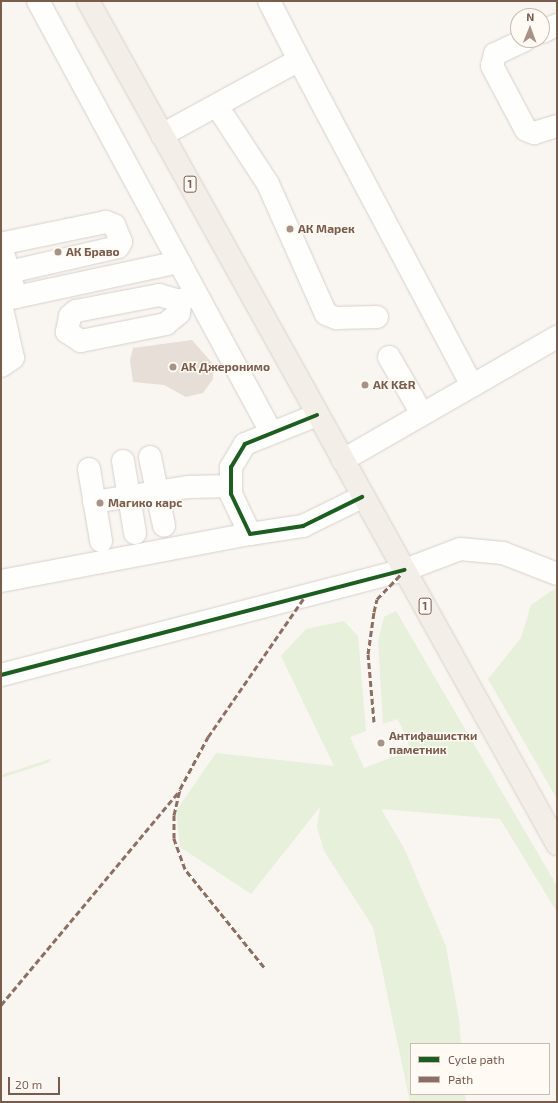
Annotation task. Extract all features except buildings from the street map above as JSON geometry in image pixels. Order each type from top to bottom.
[{"type":"main road","name":"1","points":[[88,1],[343,460],[362,497],[405,570],[557,844]]},
{"type":"street","points":[[38,1],[179,262],[188,297],[271,432]]},
{"type":"street","points":[[269,1],[472,386]]},
{"type":"street","points":[[510,47],[495,54],[492,66],[526,130],[534,133],[557,126]]},
{"type":"street","points":[[162,135],[299,60]]},
{"type":"street","points":[[217,106],[268,184],[326,314],[336,318],[377,317]]},
{"type":"street","points":[[1,366],[13,358],[6,300],[9,272],[2,249],[8,242],[106,222],[114,225],[121,242],[118,247],[9,272]]},
{"type":"street","points":[[6,300],[179,262]]},
{"type":"street","points":[[343,460],[557,337]]},
{"type":"street","points":[[389,357],[422,414]]},
{"type":"street","points":[[250,534],[231,494],[232,467],[246,444],[271,432],[317,414]]},
{"type":"street","points":[[150,457],[164,526]]},
{"type":"street","points":[[123,462],[135,533]]},
{"type":"street","points":[[89,469],[101,541]]},
{"type":"street","points":[[94,502],[189,486],[231,486]]},
{"type":"street","points":[[1,581],[250,534],[304,526],[362,497]]},
{"type":"street","points":[[1,675],[405,570],[439,555],[479,549],[503,553],[557,574]]},
{"type":"green space","points":[[557,587],[557,799],[488,679],[521,638],[531,605]]},
{"type":"green space","points":[[396,611],[557,886],[557,912],[500,819],[381,809],[404,848],[446,946],[459,1019],[461,1043],[410,1043],[410,1095],[465,1095],[466,1102],[410,1102],[373,927],[324,851],[317,827],[320,807],[251,894],[180,847],[176,811],[216,753],[334,766],[281,656],[306,629],[344,621],[358,636],[366,731],[350,737],[364,768],[411,750],[398,719],[383,724],[378,641],[384,617]]},
{"type":"green space","points":[[50,759],[51,762],[2,778],[1,775]]},
{"type":"marked path","points":[[374,722],[368,654],[374,612],[377,599],[402,573]]},
{"type":"marked path","points":[[264,967],[185,869],[174,838],[174,815],[180,789],[208,737],[304,598]]},
{"type":"marked path","points":[[1,1005],[180,790]]},
{"type":"cycle path","points":[[317,415],[245,444],[231,467],[231,494],[250,534],[303,526],[362,497]]},
{"type":"cycle path","points":[[1,675],[405,570]]},
{"type":"place","name":"АК Марек","points":[[290,229]]},
{"type":"place","name":"АК Браво","points":[[58,252]]},
{"type":"place","name":"АК Джеронимо","points":[[173,367]]},
{"type":"place","name":"AK K&R","points":[[365,385]]},
{"type":"place","name":"Магико карс","points":[[100,503]]},
{"type":"place","name":"Антифашистки паметник","points":[[381,743]]}]
